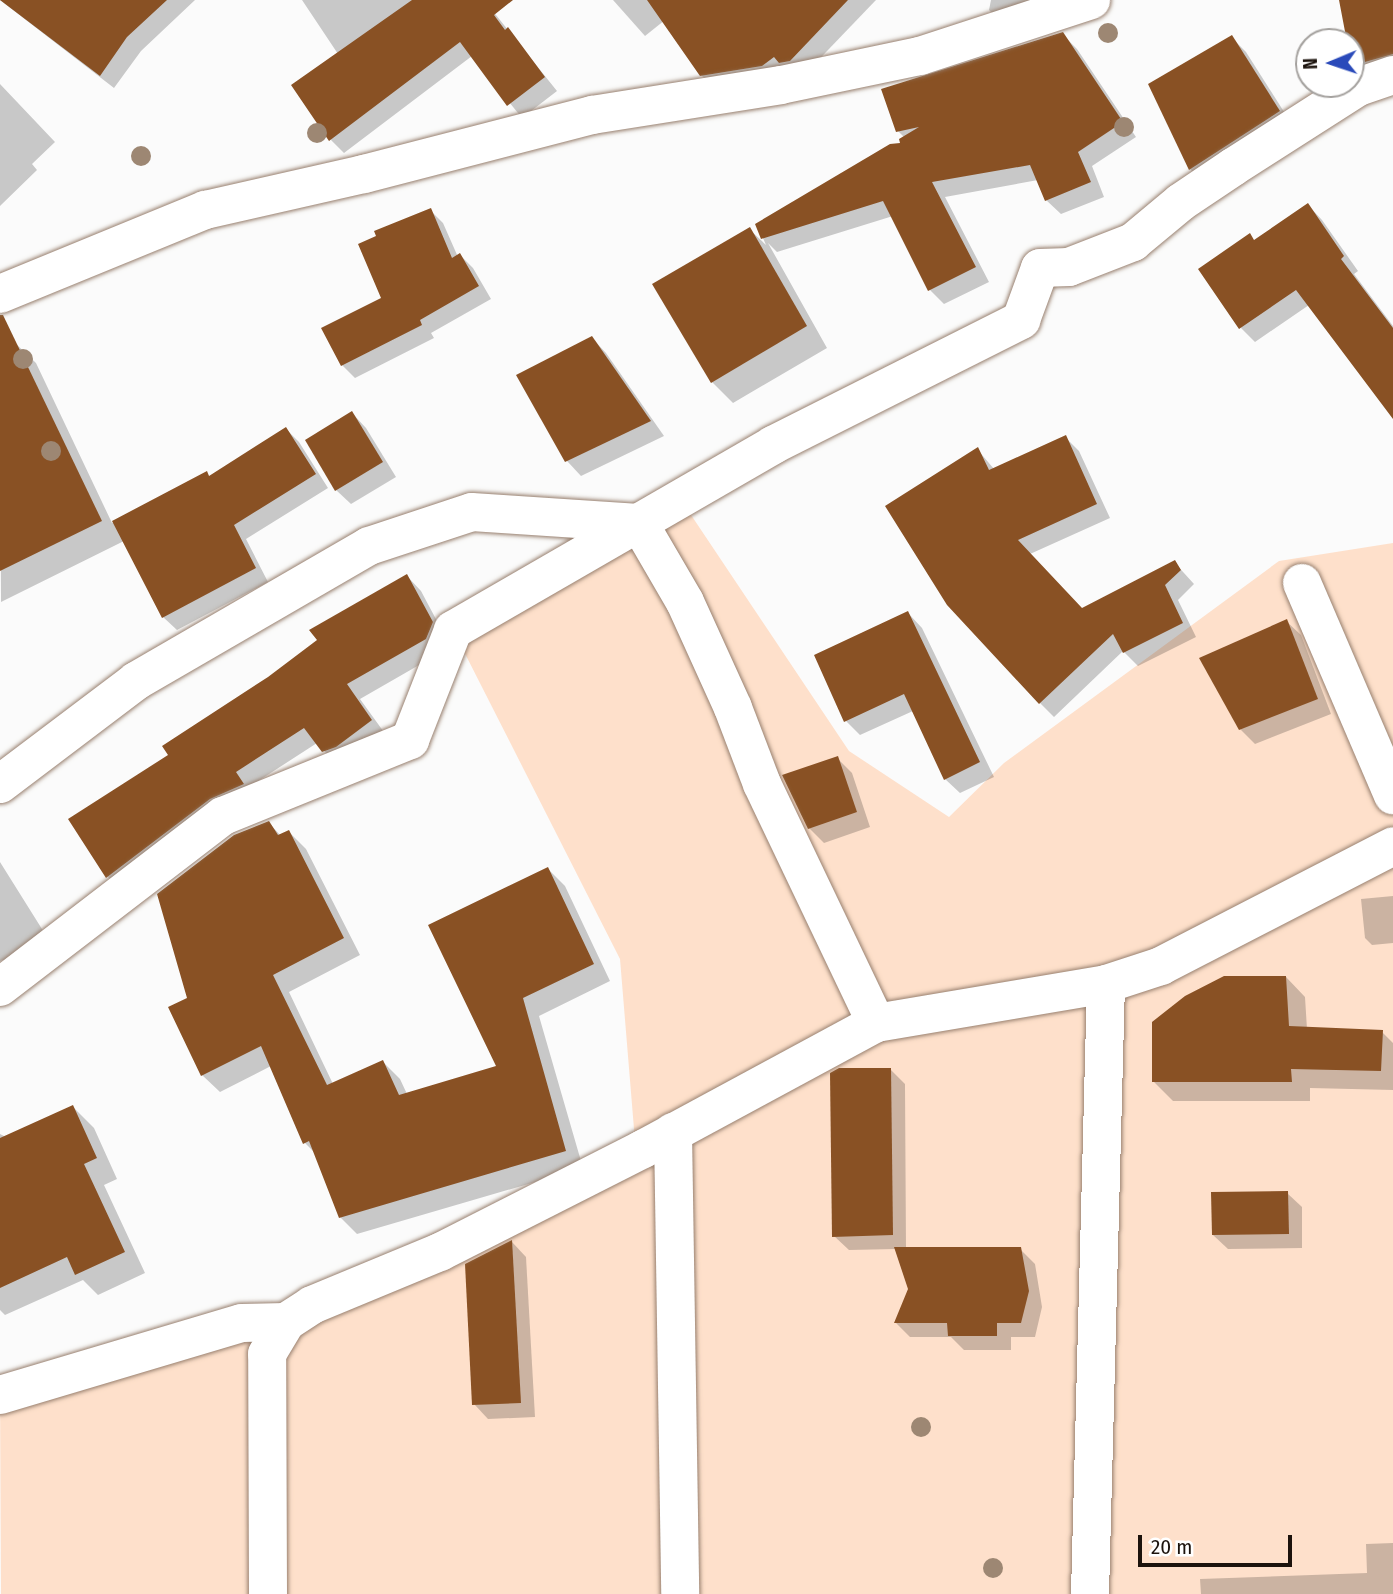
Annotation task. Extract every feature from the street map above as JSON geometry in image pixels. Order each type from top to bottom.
[{"type":"street","points":[[0,294],[205,210],[364,174],[592,116],[781,85],[920,56],[1091,0]]},
{"type":"street","points":[[0,987],[223,816],[411,740],[453,630],[639,523],[678,497],[773,445],[1021,320],[1040,268],[1069,267],[1133,242],[1181,202],[1233,167],[1358,87],[1393,75]]},
{"type":"street","points":[[0,784],[136,681],[369,546],[472,512],[639,523]]},
{"type":"street","points":[[639,523],[685,602],[733,708],[762,784],[876,1023]]},
{"type":"street","points":[[1303,583],[1393,794]]},
{"type":"street","points":[[268,1594],[267,1354],[286,1322],[312,1305],[440,1252],[673,1132],[876,1023],[1106,984],[1161,966],[1393,846]]},
{"type":"street","points":[[1090,1594],[1106,984]]},
{"type":"street","points":[[673,1132],[680,1594]]},
{"type":"street","points":[[0,1395],[242,1323],[286,1322]]},
{"type":"shaded area","points":[[679,497],[849,751],[949,817],[1004,763],[1279,561],[1393,543],[1393,1594],[1,1594],[0,1389],[241,1320],[431,1243],[635,1141],[620,959],[453,630]]},
{"type":"building","points":[[0,0],[167,0],[127,37],[100,76]]},
{"type":"building","points":[[412,0],[513,0],[494,15],[505,30],[508,27],[545,77],[507,106],[460,42],[329,141],[291,85]]},
{"type":"building","points":[[647,0],[848,0],[790,61],[779,63],[774,57],[762,66],[700,76]]},
{"type":"building","points":[[1339,0],[1393,0],[1393,54],[1365,62],[1365,28],[1344,28]]},
{"type":"building","points":[[1063,32],[1123,122],[1078,152],[1091,182],[1045,201],[1030,165],[932,182],[976,267],[928,291],[883,201],[761,239],[755,224],[890,144],[900,143],[899,139],[919,127],[896,132],[881,89]]},
{"type":"building","points":[[1232,35],[1280,111],[1189,170],[1148,84]]},
{"type":"building","points":[[1308,203],[1344,256],[1341,259],[1393,328],[1393,419],[1296,290],[1239,329],[1198,269],[1250,233],[1254,240]]},
{"type":"building","points":[[431,208],[452,258],[460,253],[479,286],[420,320],[422,325],[341,366],[321,328],[381,298],[358,244],[376,236],[374,231]]},
{"type":"building","points":[[750,227],[807,326],[711,383],[652,284]]},
{"type":"building","points":[[0,315],[3,315],[102,521],[0,571]]},
{"type":"building","points":[[592,336],[651,421],[565,462],[516,375]]},
{"type":"building","points":[[352,411],[383,462],[335,491],[305,440]]},
{"type":"building","points":[[286,427],[316,474],[234,525],[256,568],[162,618],[112,521],[207,471],[209,476]]},
{"type":"building","points":[[1066,435],[1097,504],[1018,540],[1082,608],[1175,560],[1181,570],[1165,585],[1183,623],[1123,653],[1113,634],[1039,704],[947,605],[885,506],[978,447],[989,470]]},
{"type":"building","points":[[407,574],[433,622],[426,639],[347,684],[372,720],[336,747],[322,752],[304,728],[236,772],[244,784],[210,799],[106,878],[68,819],[168,755],[162,746],[268,677],[317,640],[309,630]]},
{"type":"building","points":[[908,611],[980,762],[944,780],[904,694],[844,722],[814,655]]},
{"type":"building","points":[[1287,619],[1318,699],[1239,730],[1199,658]]},
{"type":"building","points":[[838,756],[857,812],[808,829],[782,775]]},
{"type":"building","points":[[269,821],[278,835],[289,830],[344,938],[273,975],[327,1085],[383,1060],[399,1095],[496,1066],[428,925],[548,867],[594,964],[523,998],[566,1151],[339,1218],[309,1141],[303,1144],[261,1046],[201,1076],[168,1007],[187,998],[157,894],[234,835]]},
{"type":"building","points":[[1224,976],[1286,976],[1289,1026],[1383,1030],[1381,1071],[1291,1069],[1292,1082],[1152,1082],[1152,1022],[1185,996]]},
{"type":"building","points":[[839,1068],[891,1068],[893,1235],[832,1237],[830,1073]]},
{"type":"building","points":[[73,1105],[97,1158],[84,1164],[125,1252],[75,1275],[67,1257],[0,1288],[0,1138]]},
{"type":"building","points":[[1288,1191],[1289,1234],[1212,1235],[1211,1192]]},
{"type":"building","points":[[512,1240],[521,1403],[472,1405],[465,1264]]},
{"type":"building","points":[[894,1247],[1021,1247],[1029,1291],[1021,1323],[997,1323],[997,1336],[948,1336],[947,1323],[894,1323],[908,1289]]}]
